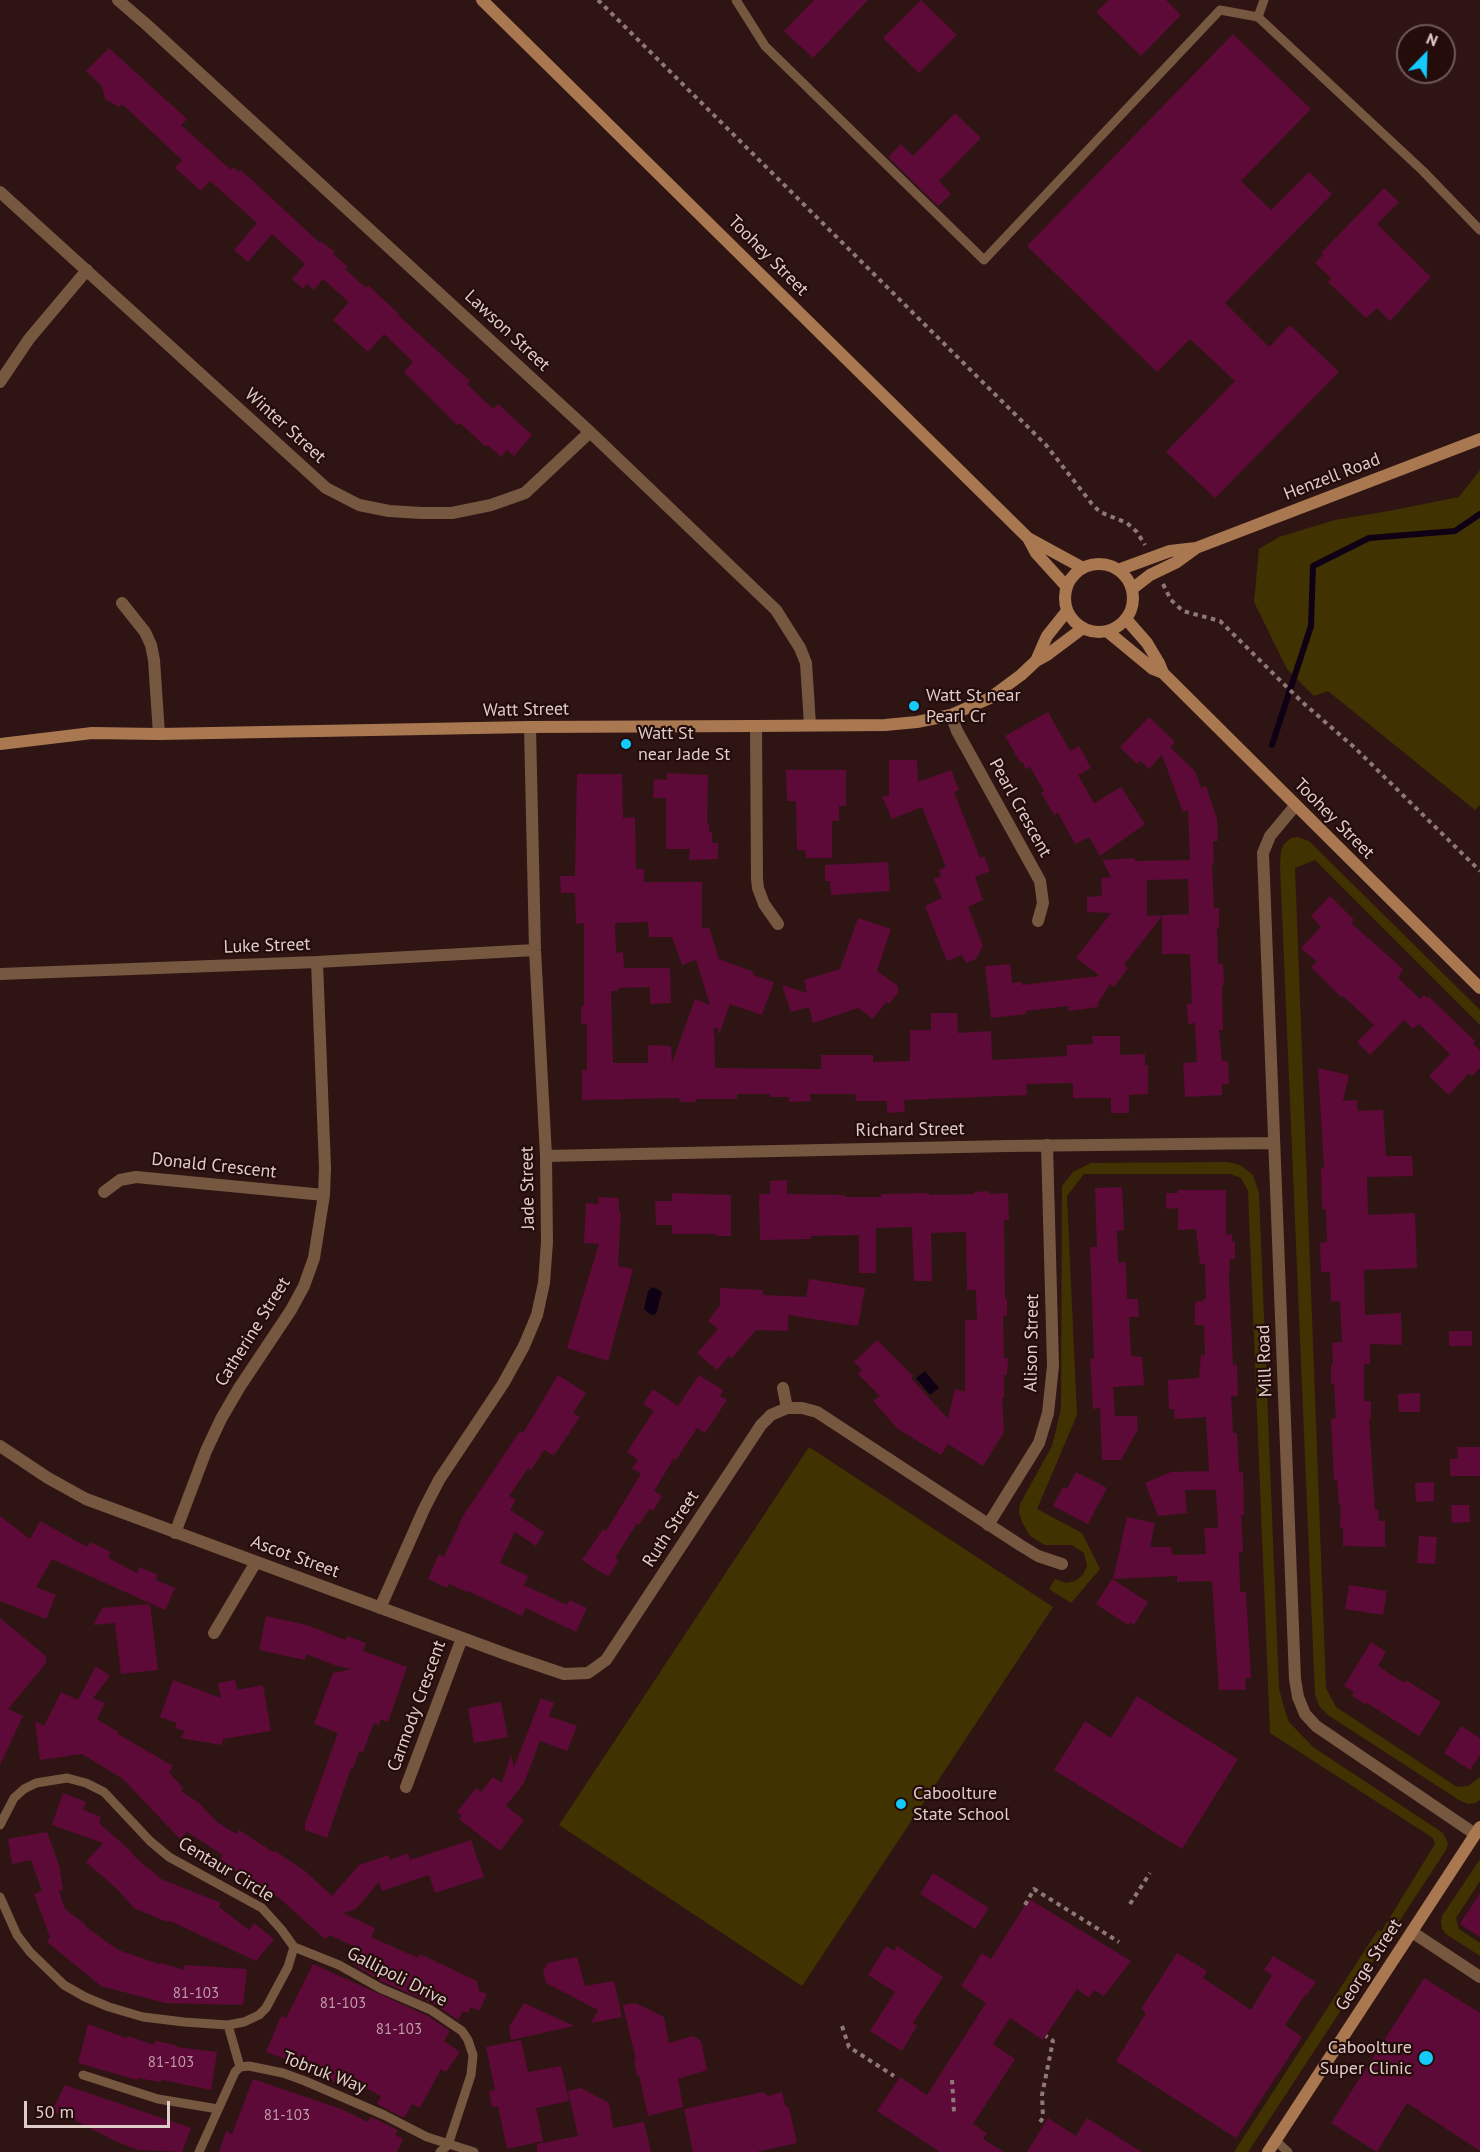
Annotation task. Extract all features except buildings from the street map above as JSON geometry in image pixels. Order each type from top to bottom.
[{"type":"main road","name":"Toohey Street","points":[[482,0],[1028,537],[1083,568]]},
{"type":"main road","name":"Henzell Road","points":[[1118,570],[1170,551],[1196,548],[1480,439]]},
{"type":"main road","name":"Toohey Street","points":[[1028,537],[1036,553],[1066,586]]},
{"type":"main road","name":"Henzell Road","points":[[1132,589],[1150,575],[1177,562],[1196,548]]},
{"type":"main road","points":[[1101,564],[1118,570],[1126,578],[1132,589],[1132,605],[1126,619],[1117,627],[1095,632],[1073,621],[1067,611],[1064,599],[1066,586],[1083,568],[1101,564]]},
{"type":"main road","name":"Watt Street","points":[[1036,661],[1047,636],[1067,611]]},
{"type":"main road","name":"Toohey Street","points":[[1126,619],[1147,643],[1163,673]]},
{"type":"main road","name":"Watt Street","points":[[0,744],[92,733],[885,725],[917,722],[951,715],[982,702],[1006,687],[1036,661],[1083,628]]},
{"type":"main road","name":"Toohey Street","points":[[1107,631],[1147,665],[1163,673],[1480,988]]},
{"type":"main road","name":"George Street","points":[[1268,2152],[1478,1831]]},
{"type":"street","name":"Lawson Street","points":[[118,0],[147,24],[590,432],[776,610],[800,648],[806,663],[810,725]]},
{"type":"street","name":"Winter Street","points":[[0,192],[326,488],[359,505],[389,511],[452,513],[491,505],[525,493],[590,432]]},
{"type":"street","points":[[0,382],[29,339],[87,270]]},
{"type":"street","points":[[122,603],[145,633],[151,645],[159,734]]},
{"type":"street","name":"Pearl Crescent","points":[[951,715],[957,731],[1040,881],[1043,903],[1038,921]]},
{"type":"street","points":[[756,726],[757,879],[764,904],[778,924]]},
{"type":"street","name":"Jade Street","points":[[380,1608],[439,1480],[503,1384],[524,1346],[537,1316],[544,1282],[547,1242],[546,1156],[535,950],[530,727]]},
{"type":"street","name":"Mill Road","points":[[1295,806],[1270,836],[1263,853],[1295,1669],[1298,1697],[1305,1714],[1316,1726],[1478,1831]]},
{"type":"street","name":"Luke Street","points":[[0,974],[316,962],[535,950]]},
{"type":"street","name":"Catherine Street","points":[[175,1533],[206,1451],[221,1419],[238,1388],[291,1310],[304,1286],[314,1258],[324,1195],[324,1135],[316,962]]},
{"type":"street","name":"Richard Street","points":[[546,1156],[1047,1145],[1274,1143]]},
{"type":"street","name":"Alison Street","points":[[988,1525],[1039,1443],[1048,1413],[1053,1366],[1047,1145]]},
{"type":"street","name":"Donald Crescent","points":[[104,1192],[120,1180],[136,1177],[324,1195]]},
{"type":"street","points":[[783,1388],[787,1408],[802,1408],[817,1412],[988,1525],[1038,1556],[1062,1564]]},
{"type":"street","name":"Ruth Street","points":[[588,1673],[606,1660],[761,1425],[771,1415],[787,1408]]},
{"type":"street","name":"Ascot Street","points":[[0,1446],[48,1478],[86,1499],[547,1670],[564,1674],[588,1673]]},
{"type":"street","points":[[214,1633],[256,1562]]},
{"type":"street","name":"Carmody Crescent","points":[[406,1787],[462,1638]]},
{"type":"street","points":[[1412,1932],[1480,1977]]},
{"type":"lane","points":[[736,0],[765,46],[984,260],[1220,10],[1258,17],[1423,171],[1480,230]]},
{"type":"lane","points":[[1258,17],[1264,0]]},
{"type":"lane","name":"Centaur Circle","points":[[0,1825],[14,1798],[36,1783],[67,1778],[86,1783],[104,1792],[150,1841],[170,1857],[262,1908],[294,1947]]},
{"type":"lane","points":[[0,1897],[17,1935],[30,1952],[64,1985],[109,2007],[143,2017],[228,2025],[244,2022],[259,2015],[266,2008],[288,1967],[294,1947]]},
{"type":"lane","name":"Gallipoli Drive","points":[[294,1947],[339,1965],[380,1988],[431,2010],[462,2031],[473,2055],[473,2066],[467,2091],[448,2145],[440,2152]]},
{"type":"lane","points":[[199,2152],[231,2079],[240,2067],[228,2025]]},
{"type":"lane","name":"Tobruk Way","points":[[240,2067],[259,2067],[305,2080],[448,2145],[459,2146],[474,2152]]},
{"type":"lane","points":[[83,2075],[158,2099],[218,2109]]},
{"type":"lane","points":[[1275,2140],[1288,2152]]},
{"type":"path","points":[[598,0],[1046,445],[1100,512],[1127,524],[1137,532],[1148,550]]},
{"type":"path","points":[[1161,580],[1176,607],[1191,615],[1220,621],[1301,701],[1356,748],[1480,871]]},
{"type":"path","points":[[1130,1904],[1150,1873]]},
{"type":"path","points":[[1025,1905],[1034,1889],[1119,1942]]},
{"type":"path","points":[[842,2026],[849,2047],[894,2076]]},
{"type":"path","points":[[1040,2122],[1043,2118],[1042,2095],[1053,2041],[1046,2036]]},
{"type":"path","points":[[952,2080],[954,2112]]},
{"type":"shaded area","points":[[1480,470],[1480,805],[1475,810],[1328,691],[1314,696],[1287,669],[1254,602],[1259,549],[1279,537],[1335,520],[1459,497]]},
{"type":"shaded area","points":[[1297,837],[1309,841],[1480,1010],[1480,1025],[1315,860],[1295,868],[1326,1688],[1336,1707],[1457,1787],[1468,1786],[1480,1777],[1480,1800],[1476,1803],[1468,1804],[1459,1800],[1328,1715],[1319,1706],[1315,1694],[1280,865],[1284,844],[1291,838]]},
{"type":"shaded area","points":[[1228,1162],[1240,1165],[1253,1175],[1259,1193],[1279,1689],[1285,1711],[1289,1722],[1313,1747],[1443,1833],[1448,1843],[1446,1850],[1248,2152],[1234,2152],[1378,1930],[1381,1932],[1435,1844],[1433,1838],[1270,1733],[1248,1191],[1241,1178],[1230,1174],[1084,1174],[1067,1196],[1077,1415],[1037,1509],[1082,1533],[1100,1569],[1071,1603],[1049,1589],[1055,1579],[1066,1583],[1075,1581],[1083,1575],[1087,1566],[1084,1553],[1072,1545],[1045,1545],[1030,1536],[1019,1512],[1020,1504],[1052,1446],[1061,1409],[1062,1186],[1073,1172],[1091,1163]]},
{"type":"shaded area","points":[[653,1287],[662,1292],[656,1314],[651,1315],[644,1309],[648,1291]]},
{"type":"shaded area","points":[[925,1371],[939,1388],[930,1395],[916,1378]]},
{"type":"shaded area","points":[[809,1447],[1053,1607],[802,1986],[559,1825]]},
{"type":"shaded area","points":[[1480,1859],[1480,1881],[1456,1918],[1459,1929],[1480,1943],[1480,1956],[1446,1934],[1441,1922],[1442,1916]]},
{"type":"waterway","points":[[1272,745],[1311,626],[1313,566],[1369,538],[1455,531],[1480,514]]},
{"type":"place","name":"Watt St near Pearl Cr","points":[[914,706]]},
{"type":"place","name":"Watt St near Jade St","points":[[626,744]]},
{"type":"place","name":"Caboolture State School","points":[[901,1804]]},
{"type":"place","name":"Caboolture Super Clinic","points":[[1426,2058]]}]
